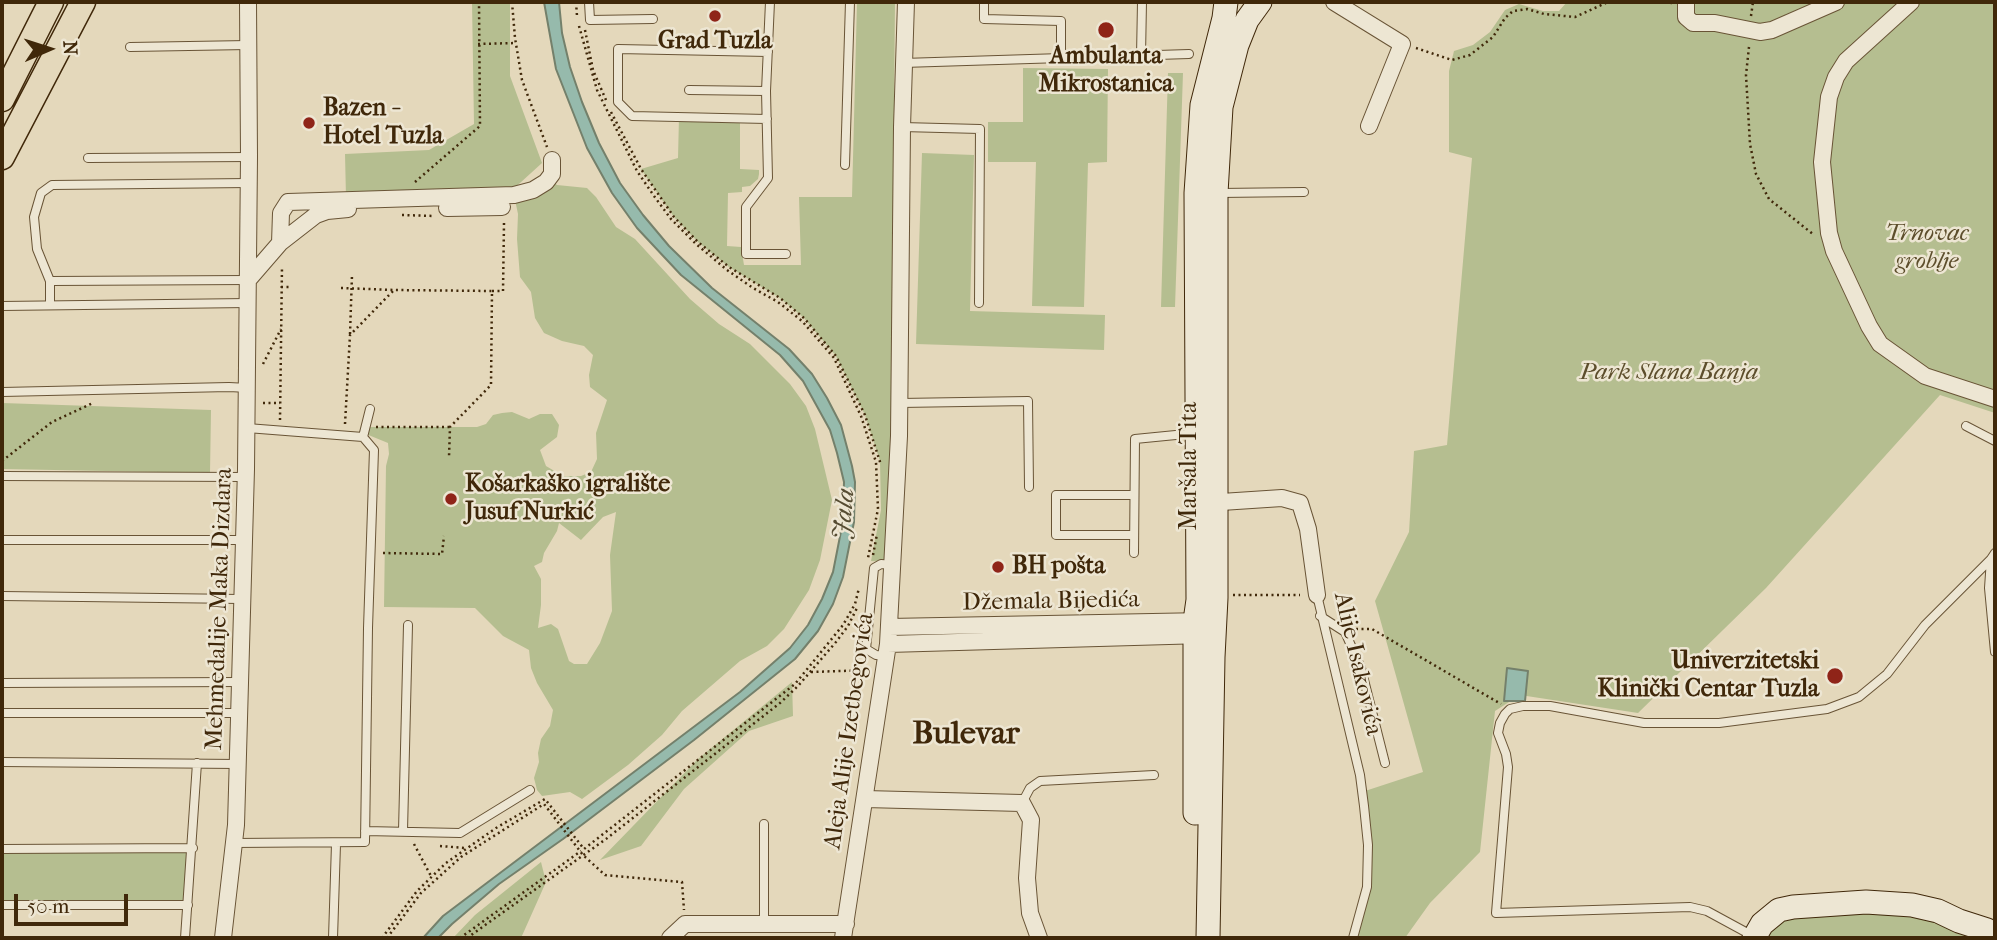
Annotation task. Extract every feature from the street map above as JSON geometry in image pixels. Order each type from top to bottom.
[{"type":"main road","points":[[2,99],[51,2]]},
{"type":"main road","points":[[2,157],[83,2]]},
{"type":"main road","name":"Maršala Tita","points":[[1208,938],[1206,193],[1202,105],[1226,2]]},
{"type":"main road","name":"Maršala Tita","points":[[1207,503],[1196,433],[1206,193],[1225,85],[1247,20],[1260,2]]},
{"type":"main road","name":"Maršala Tita","points":[[1194,938],[1207,622]]},
{"type":"main road","points":[[1754,937],[1762,924],[1779,910],[1866,902],[1925,907],[1991,930]]},
{"type":"street","name":"Mehmedalije Maka Dizdara","points":[[223,938],[234,843],[238,764],[247,428],[248,2]]},
{"type":"street","name":"Aleja Alije Izetbegovića","points":[[845,931],[886,649],[893,565],[900,403],[902,127],[906,2]]},
{"type":"street","points":[[1334,2],[1402,44],[1368,126]]},
{"type":"street","points":[[1686,2],[1686,17],[1693,23],[1715,23],[1750,31],[1772,30],[1836,2]]},
{"type":"street","points":[[1911,2],[1846,61],[1836,77],[1829,97],[1822,162],[1829,233],[1834,251],[1880,344],[1926,376],[1995,399]]},
{"type":"street","points":[[280,243],[281,213],[288,202],[514,195],[533,190],[546,182],[551,174],[552,160]]},
{"type":"street","points":[[248,280],[280,243],[316,215],[327,211],[503,212]]},
{"type":"street","name":"Alije Isakovića","points":[[1207,503],[1282,498],[1300,503],[1308,529],[1317,595]]},
{"type":"street","name":"Džemala Bijedića","points":[[886,649],[1207,622]]},
{"type":"street","points":[[864,799],[1022,803],[1031,820],[1028,889],[1030,913],[1039,938]]},
{"type":"street","points":[[670,938],[685,924],[764,925],[845,931]]},
{"type":"lane","points":[[589,2],[590,20],[653,19]]},
{"type":"lane","points":[[770,2],[766,91],[768,178],[746,207],[746,254],[786,254]]},
{"type":"lane","points":[[845,165],[850,2]]},
{"type":"lane","points":[[984,2],[984,19],[1061,21],[1061,58]]},
{"type":"lane","points":[[1141,56],[1142,2]]},
{"type":"lane","points":[[130,47],[248,45]]},
{"type":"lane","points":[[767,119],[632,116],[618,102],[618,49],[768,52]]},
{"type":"lane","points":[[903,63],[1189,54]]},
{"type":"lane","points":[[689,90],[766,91]]},
{"type":"lane","points":[[902,127],[980,129],[979,303]]},
{"type":"lane","points":[[88,158],[249,157]]},
{"type":"lane","points":[[50,304],[51,281],[37,249],[34,218],[41,193],[52,185],[249,183]]},
{"type":"lane","points":[[1206,193],[1304,192]]},
{"type":"lane","points":[[51,281],[248,280]]},
{"type":"lane","points":[[2,306],[248,303]]},
{"type":"lane","points":[[2,392],[248,388]]},
{"type":"lane","points":[[900,403],[1028,401],[1029,487]]},
{"type":"lane","points":[[363,437],[370,409]]},
{"type":"lane","points":[[1966,426],[1995,441]]},
{"type":"lane","points":[[234,843],[365,842],[374,450],[363,437],[247,428]]},
{"type":"lane","points":[[1134,553],[1135,439],[1196,433]]},
{"type":"lane","points":[[2,475],[245,477]]},
{"type":"lane","points":[[1133,495],[1056,495],[1056,535],[1134,535]]},
{"type":"lane","points":[[2,540],[244,540]]},
{"type":"lane","points":[[1993,556],[1989,588],[1995,652]]},
{"type":"lane","points":[[1754,937],[1707,911],[1690,907],[1496,913],[1508,767],[1499,733],[1500,723],[1510,709],[1523,706],[1549,706],[1644,723],[1719,723],[1827,709],[1859,697],[1886,674],[1925,625],[1993,556]]},
{"type":"lane","points":[[886,649],[876,655],[866,649],[874,568],[881,564],[893,565]]},
{"type":"lane","name":"Alije Isakovića","points":[[1317,595],[1360,775],[1367,832],[1367,887],[1353,938]]},
{"type":"lane","points":[[2,596],[241,599]]},
{"type":"lane","points":[[1320,616],[1345,632],[1361,668],[1385,763]]},
{"type":"lane","points":[[403,831],[408,625]]},
{"type":"lane","points":[[2,683],[239,682]]},
{"type":"lane","points":[[2,713],[239,713]]},
{"type":"lane","points":[[2,762],[238,764]]},
{"type":"lane","points":[[185,938],[197,763]]},
{"type":"lane","points":[[1022,803],[1030,788],[1040,781],[1154,775]]},
{"type":"lane","points":[[365,831],[460,834],[530,790]]},
{"type":"lane","points":[[764,824],[764,925]]},
{"type":"lane","points":[[333,938],[336,844]]},
{"type":"lane","points":[[2,849],[193,848]]},
{"type":"lane","points":[[2,905],[188,905]]},
{"type":"path","points":[[396,198],[480,125],[479,2]]},
{"type":"path","points":[[512,2],[522,80],[552,160]]},
{"type":"path","points":[[578,2],[593,70],[602,93],[657,194],[674,217],[718,259],[780,298],[804,318],[836,356],[853,387],[880,461],[881,510],[870,561]]},
{"type":"path","points":[[1402,44],[1452,60],[1469,55],[1493,37],[1504,18],[1513,10],[1527,9],[1544,14],[1575,17],[1608,2]]},
{"type":"path","points":[[1750,31],[1746,75],[1750,144],[1756,174],[1769,200],[1819,239]]},
{"type":"path","points":[[478,44],[516,43]]},
{"type":"path","points":[[341,288],[503,291],[503,212]]},
{"type":"path","points":[[395,215],[436,216]]},
{"type":"path","points":[[280,420],[282,263]]},
{"type":"path","points":[[352,275],[345,426],[354,426]]},
{"type":"path","points":[[281,287],[289,287]]},
{"type":"path","points":[[350,334],[394,290]]},
{"type":"path","points":[[449,457],[450,427],[491,385],[492,291]]},
{"type":"path","points":[[263,364],[281,328]]},
{"type":"path","points":[[2,461],[52,422],[122,390]]},
{"type":"path","points":[[263,403],[280,402]]},
{"type":"path","points":[[375,427],[450,427]]},
{"type":"path","points":[[385,553],[442,554],[444,537]]},
{"type":"path","points":[[460,938],[582,852],[795,684],[844,625],[863,582],[859,605],[848,626],[811,672],[780,703],[582,852],[467,938]]},
{"type":"path","points":[[1207,622],[1233,595],[1317,595]]},
{"type":"path","points":[[1345,632],[1359,628],[1372,629],[1510,709]]},
{"type":"path","points":[[811,672],[886,649]]},
{"type":"path","points":[[382,938],[417,891],[472,848],[544,804],[582,852],[605,875],[682,882],[685,924]]},
{"type":"path","points":[[414,843],[432,879]]},
{"type":"path","points":[[387,938],[432,879]]},
{"type":"green space","points":[[472,2],[510,2],[510,76],[542,163],[509,193],[346,197],[345,154],[429,150],[474,124]]},
{"type":"green space","points":[[857,2],[895,2],[891,426],[886,562],[871,561],[881,510],[880,461],[865,415],[836,356],[804,318],[780,298],[729,267],[698,242],[674,217],[641,169],[678,158],[679,117],[740,119],[740,169],[759,170],[759,174],[758,179],[750,186],[742,187],[742,192],[728,193],[727,246],[741,247],[744,265],[801,265],[799,197],[852,197]]},
{"type":"green space","name":"Park Slana Banja","points":[[1567,2],[1995,2],[1995,413],[1940,395],[1766,588],[1638,713],[1520,695],[1495,711],[1480,852],[1430,903],[1405,938],[1353,938],[1367,886],[1362,792],[1423,772],[1375,601],[1409,532],[1414,451],[1447,445],[1472,158],[1449,152],[1449,71],[1454,51],[1473,45],[1490,32],[1505,10],[1519,4],[1543,11],[1559,11]]},
{"type":"green space","points":[[1023,68],[1108,69],[1107,162],[1088,163],[1084,307],[1032,306],[1036,162],[988,162],[988,122],[1023,122]]},
{"type":"green space","points":[[1168,73],[1183,73],[1175,307],[1161,307]]},
{"type":"green space","points":[[922,153],[974,155],[970,311],[1105,315],[1104,350],[916,344]]},
{"type":"green space","points":[[549,178],[557,185],[587,188],[616,227],[635,239],[690,299],[719,324],[750,344],[790,384],[806,406],[815,429],[832,500],[820,560],[809,590],[784,629],[767,646],[740,661],[682,711],[662,735],[628,765],[582,799],[570,792],[542,796],[537,790],[534,778],[539,762],[538,753],[541,739],[550,726],[553,710],[531,668],[529,650],[503,636],[475,608],[384,607],[388,443],[366,434],[363,427],[477,427],[486,424],[493,415],[502,413],[512,412],[529,419],[540,414],[552,414],[559,425],[557,437],[540,450],[546,466],[563,476],[581,476],[591,472],[597,459],[596,433],[607,400],[590,387],[589,375],[593,355],[584,346],[544,333],[535,318],[531,292],[520,277],[518,214],[514,195]],"holes":[[[616,512],[610,555],[612,611],[600,643],[587,664],[574,664],[569,661],[558,629],[551,624],[538,628],[541,579],[534,566],[542,562],[559,523],[581,540],[603,517]]]},
{"type":"green space","points":[[2,403],[211,410],[210,473],[2,469]]},
{"type":"green space","points":[[792,682],[793,716],[749,731],[684,789],[641,846],[600,860],[698,759]]},
{"type":"green space","points":[[193,848],[188,905],[2,905],[2,849]]},
{"type":"green space","points":[[541,862],[546,882],[521,938],[453,938],[475,915]]},
{"type":"green space","points":[[1866,902],[1995,938],[1754,938],[1762,924]]},
{"type":"water","name":"Jala","points":[[544,2],[559,2],[562,33],[570,67],[599,143],[620,183],[669,246],[712,288],[789,349],[812,374],[827,398],[841,425],[852,466],[855,482],[854,522],[843,577],[833,604],[818,631],[795,659],[694,740],[499,884],[438,938],[423,938],[443,916],[740,692],[790,648],[808,625],[822,599],[833,572],[843,521],[844,482],[837,453],[830,430],[803,381],[780,355],[681,275],[637,228],[612,193],[587,148],[556,69]]},
{"type":"water","points":[[1507,668],[1528,671],[1525,701],[1504,701]]},
{"type":"place","name":"Grad Tuzla","points":[[715,16]]},
{"type":"place","name":"Ambulanta Mikrostanica","points":[[1106,30]]},
{"type":"place","name":"Bazen - Hotel Tuzla","points":[[309,123]]},
{"type":"place","name":"Košarkaško igralište Jusuf Nurkić","points":[[451,499]]},
{"type":"place","name":"BH pošta","points":[[998,567]]},
{"type":"place","name":"Univerzitetski Klinički Centar Tuzla","points":[[1835,676]]},
{"type":"district","name":"Bulevar","points":[[966,735]]},
{"type":"park label","name":"Trnovac groblje","points":[[1927,248]]}]
